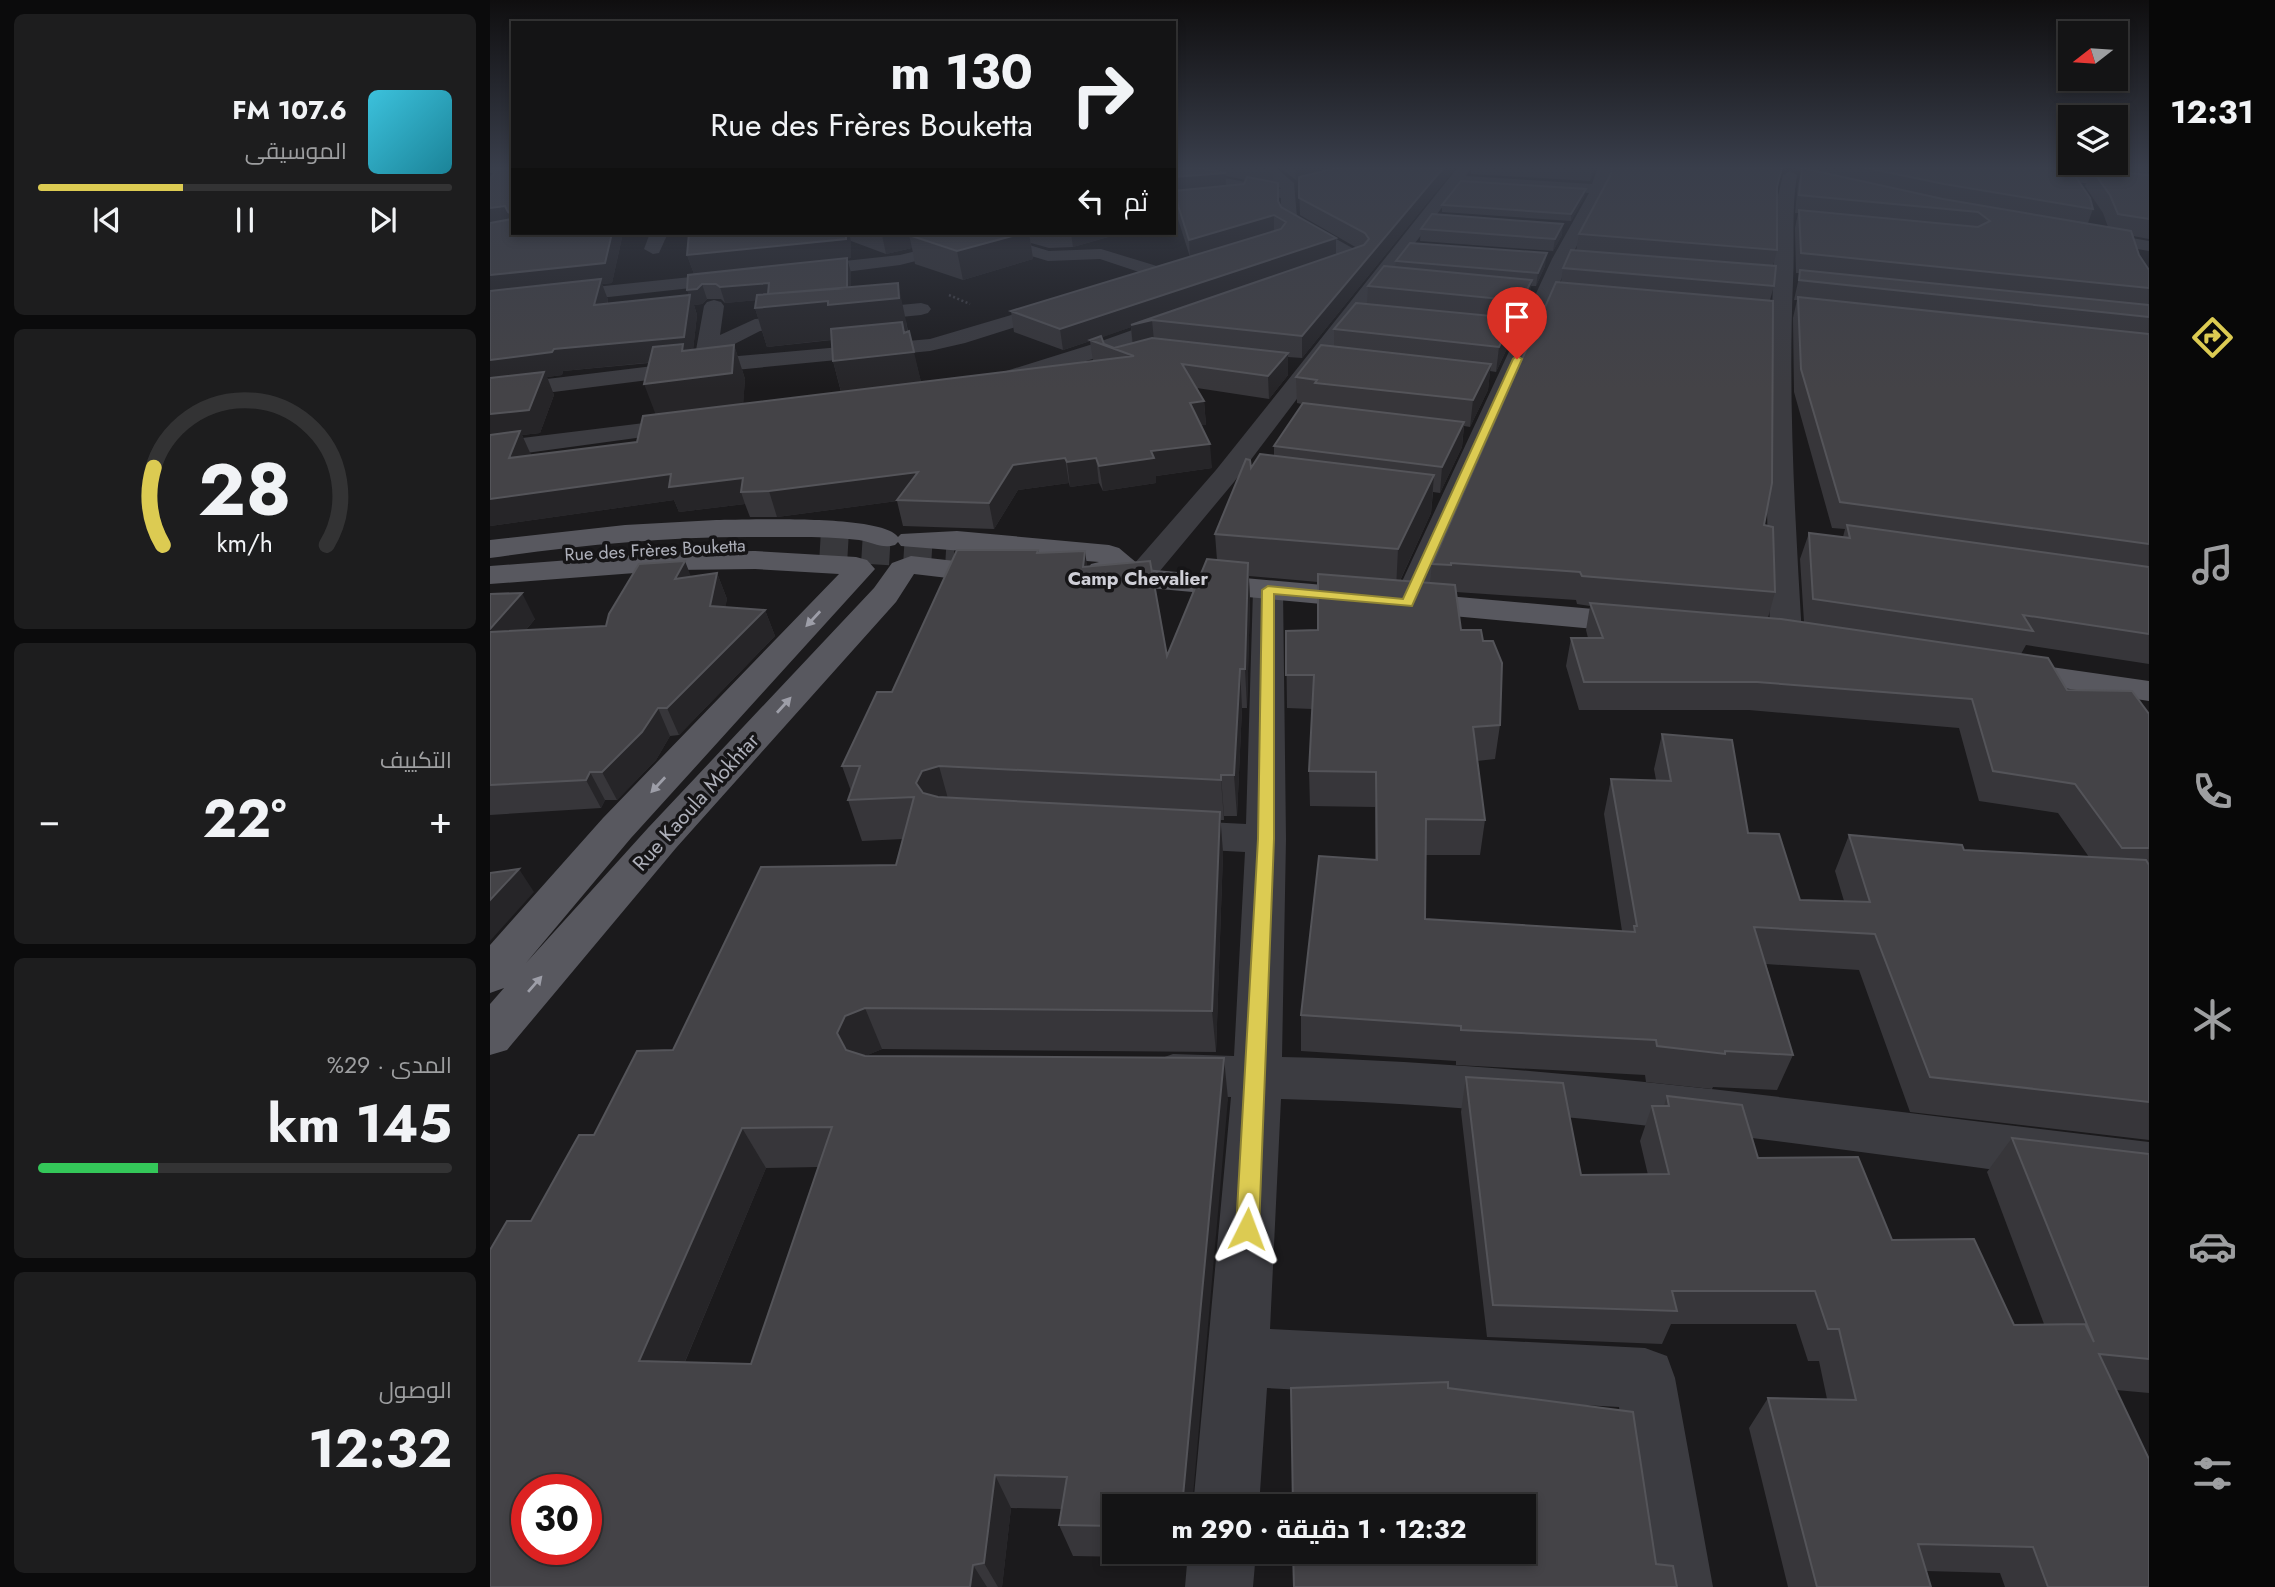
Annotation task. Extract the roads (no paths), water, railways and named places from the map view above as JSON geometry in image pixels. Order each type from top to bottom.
[{"type":"main road","points":[[490,549],[604,537],[754,529],[851,531],[866,532],[902,553],[1028,579]]},
{"type":"main road","points":[[490,575],[674,561],[755,560],[858,568],[876,573],[902,553],[957,540],[1109,554],[1138,578]]},
{"type":"main road","name":"Rue des Frères Bouketta","points":[[490,562],[678,546],[758,544],[820,547]]},
{"type":"main road","name":"Rue Kaoula Mokhtar","points":[[490,1036],[662,838],[885,595],[902,553]]},
{"type":"main road","points":[[954,555],[1105,571],[1138,578],[1662,625]]},
{"type":"main road","name":"Rue Kaoula Mokhtar","points":[[490,975],[617,828],[858,568]]},
{"type":"main road","points":[[1080,585],[1093,586],[1138,578]]},
{"type":"main road","points":[[1976,666],[2149,691]]},
{"type":"street","points":[[784,273],[900,260],[973,241]]},
{"type":"street","points":[[1002,241],[1048,256],[1101,254],[1172,271],[1126,286]]},
{"type":"street","points":[[1327,241],[1357,258]]},
{"type":"street","points":[[1138,578],[1238,477],[1273,414],[1407,241]]},
{"type":"street","points":[[1408,604],[1528,335],[1552,295],[1566,241]]},
{"type":"street","points":[[1786,637],[1794,534],[1779,469],[1782,347],[1775,312],[1784,279],[1789,241]]},
{"type":"street","points":[[2118,241],[2141,245],[2139,263]]},
{"type":"street","points":[[1314,253],[1357,258],[1428,249]]},
{"type":"street","points":[[1333,267],[1357,258]]},
{"type":"street","points":[[490,304],[756,276]]},
{"type":"street","points":[[1377,280],[1403,282]]},
{"type":"street","points":[[1520,293],[1552,295]]},
{"type":"street","points":[[490,393],[706,358],[940,343],[1088,298]]},
{"type":"street","points":[[706,358],[713,306]]},
{"type":"street","points":[[706,358],[755,325],[922,309]]},
{"type":"street","points":[[1775,312],[1807,310]]},
{"type":"street","points":[[1162,351],[1154,350],[1080,370],[974,389],[1104,348],[1147,330],[1204,312]]},
{"type":"street","points":[[1348,317],[1375,320]]},
{"type":"street","points":[[1500,332],[1528,335]]},
{"type":"street","points":[[1281,365],[1341,365]]},
{"type":"street","points":[[1479,380],[1507,383]]},
{"type":"street","points":[[1273,414],[1299,417]]},
{"type":"street","points":[[490,450],[710,422]]},
{"type":"street","points":[[1455,436],[1482,439]]},
{"type":"street","points":[[490,470],[652,449]]},
{"type":"street","points":[[1425,502],[1452,505]]},
{"type":"street","points":[[1227,1494],[1240,1357],[1256,1076],[1266,839],[1268,590]]},
{"type":"street","points":[[2112,686],[2142,726]]},
{"type":"street","points":[[1129,832],[1266,839]]},
{"type":"street","points":[[1132,1074],[1256,1076],[1556,1095],[2149,1166]]},
{"type":"street","points":[[1240,1357],[1645,1378],[1679,1587]]},
{"type":"street","points":[[1219,1587],[1221,1564]]},
{"type":"tunnel","points":[[820,547],[954,555]]},
{"type":"district","name":"Camp Chevalier","points":[[1138,578]]}]
